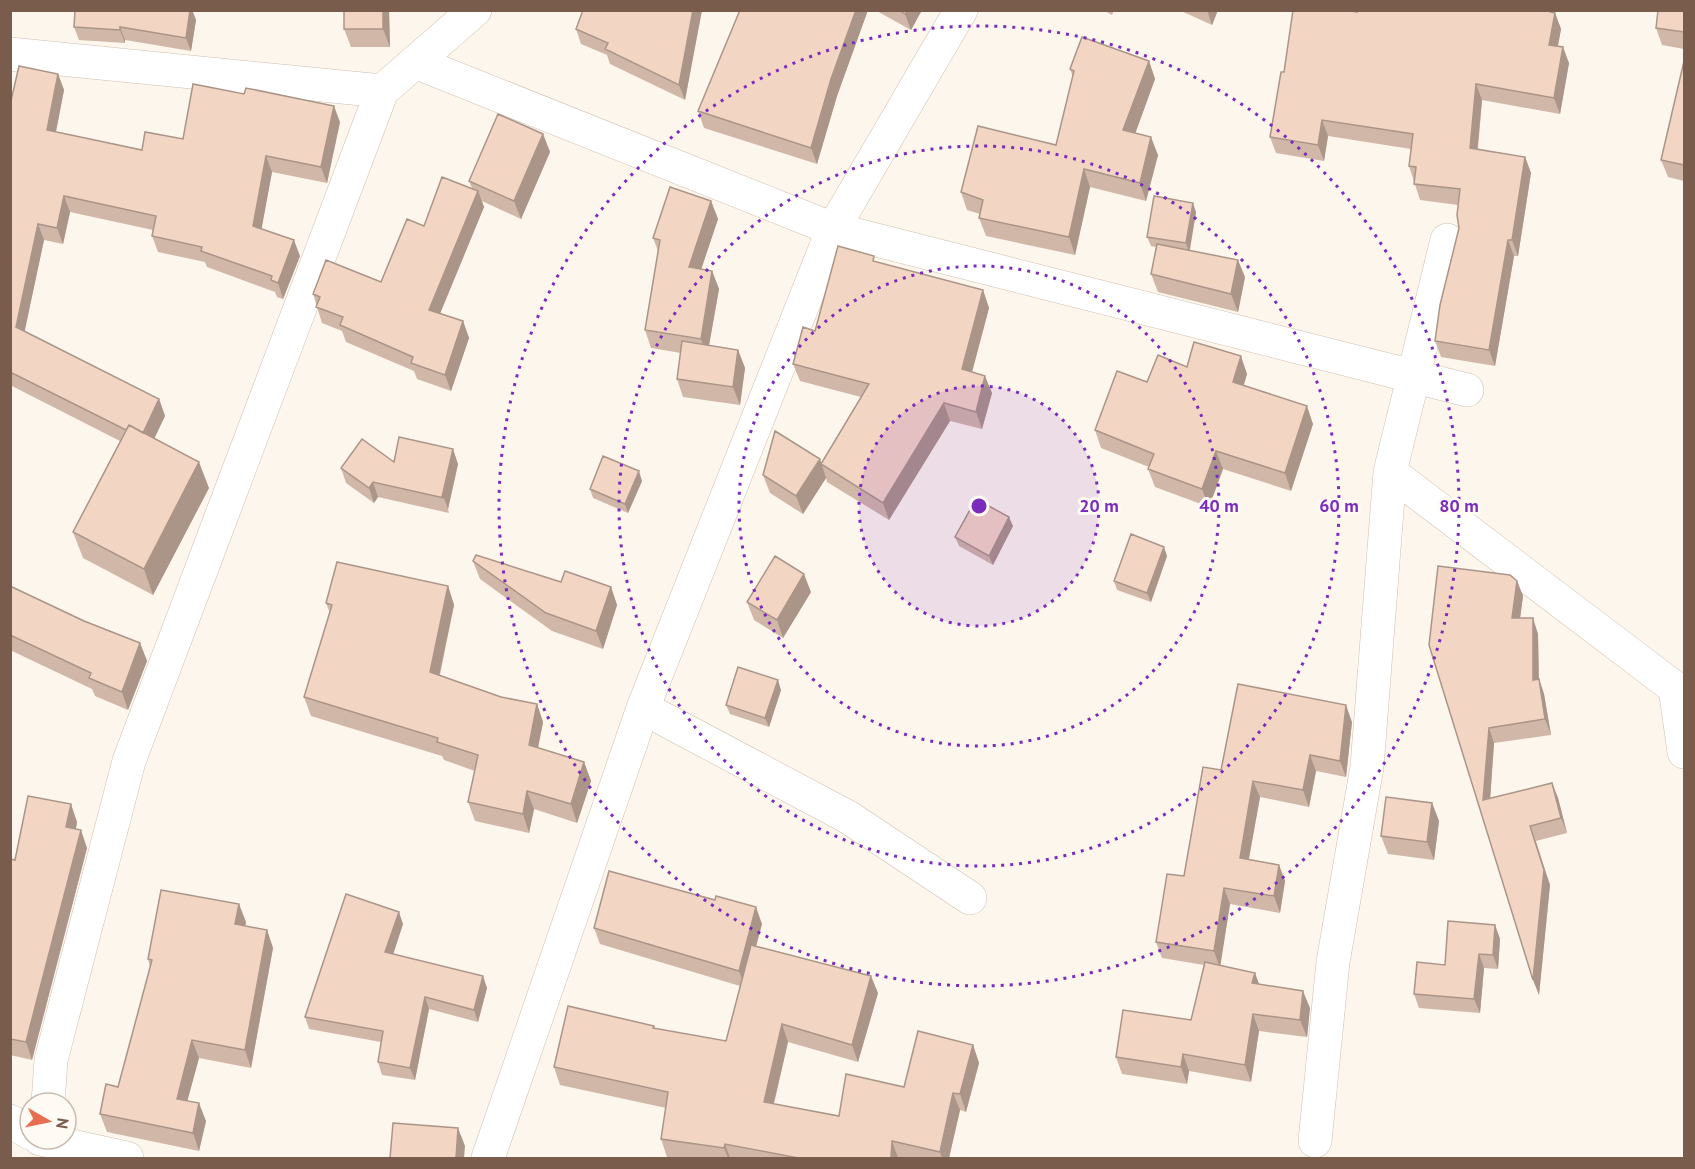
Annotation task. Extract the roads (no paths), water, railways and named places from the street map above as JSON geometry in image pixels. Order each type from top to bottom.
[{"type":"street","points":[[49,1091],[51,1060],[129,761],[382,91],[476,10]]},
{"type":"street","points":[[488,1158],[643,708],[833,229],[960,10]]},
{"type":"street","points":[[10,54],[382,91]]},
{"type":"street","points":[[415,62],[833,229],[1467,390]]},
{"type":"street","points":[[1315,1141],[1333,962],[1367,767],[1390,472],[1416,377],[1447,240]]},
{"type":"street","points":[[1390,472],[1675,688],[1684,752]]},
{"type":"street","points":[[643,708],[848,817],[970,898]]},
{"type":"street","points":[[78,1149],[127,1158]]}]
